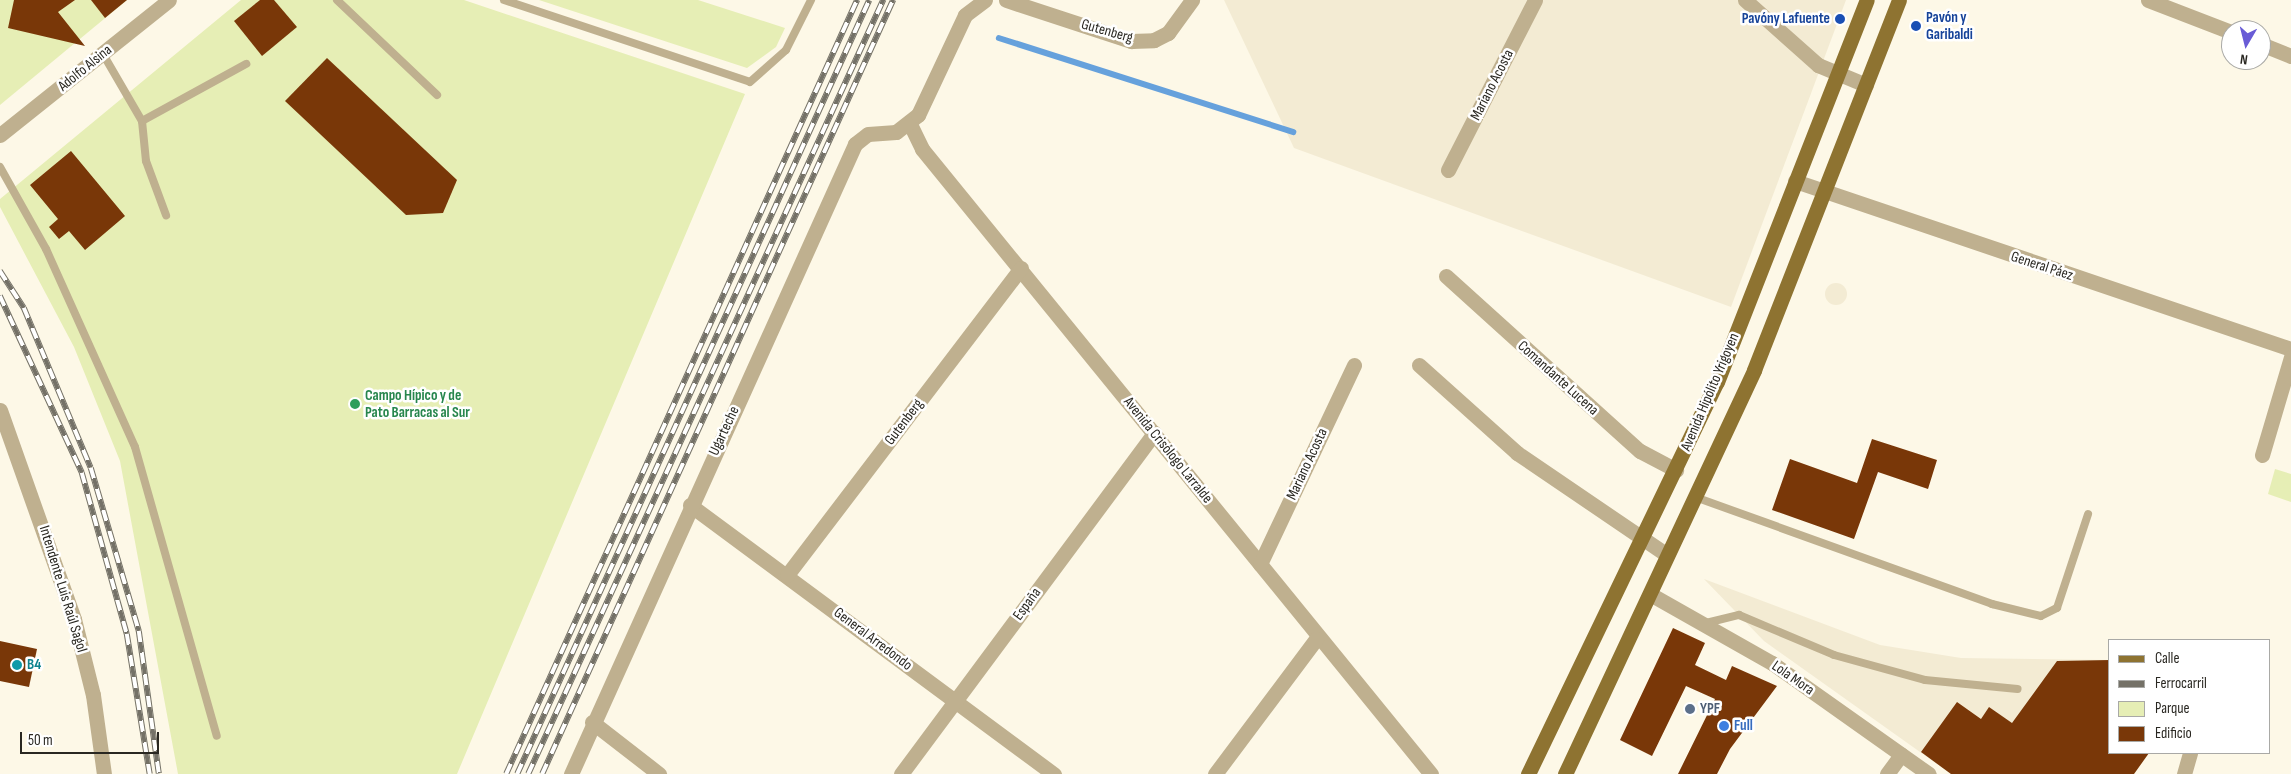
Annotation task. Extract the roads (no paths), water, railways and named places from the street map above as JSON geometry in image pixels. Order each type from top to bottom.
[{"type":"main road","name":"Avenida Hipólito Yrigoyen","points":[[1528,774],[1643,540],[1717,382],[1867,0]]},
{"type":"main road","name":"Avenida Hipólito Yrigoyen","points":[[1565,774],[1754,370],[1899,0]]},
{"type":"street","name":"Adolfo Alsina","points":[[0,136],[169,0]]},
{"type":"street","points":[[910,124],[964,15],[985,0]]},
{"type":"street","name":"Gutenberg","points":[[1006,0],[1131,41],[1154,40],[1168,33],[1192,0]]},
{"type":"street","name":"Mariano Acosta","points":[[1448,170],[1535,0]]},
{"type":"street","points":[[1745,0],[1818,65],[1866,85]]},
{"type":"street","points":[[2148,0],[2221,28]]},
{"type":"street","points":[[2271,48],[2291,56]]},
{"type":"street","name":"Avenida Crisólogo Larralde","points":[[910,124],[922,149],[1021,268],[1260,564],[1316,639],[1431,774]]},
{"type":"street","name":"Ugarteche","points":[[571,774],[592,722],[855,144],[868,134],[896,132],[910,124]]},
{"type":"street","name":"General Páez","points":[[1795,181],[1824,193],[2291,349]]},
{"type":"street","name":"Gutenberg","points":[[787,575],[1021,268]]},
{"type":"street","name":"Comandante Lucena","points":[[1446,276],[1640,451],[1676,470]]},
{"type":"street","points":[[2262,455],[2291,357]]},
{"type":"street","name":"Mariano Acosta","points":[[1260,564],[1354,364]]},
{"type":"street","points":[[1419,365],[1517,453],[1667,555]]},
{"type":"street","name":"Intendente Luis Raúl Sagol","points":[[0,410],[74,619],[93,695],[104,774]]},
{"type":"street","name":"España","points":[[901,774],[1154,433]]},
{"type":"street","name":"General Arredondo","points":[[690,505],[1054,774]]},
{"type":"street","name":"Lola Mora","points":[[1650,594],[1772,663],[1929,774]]},
{"type":"street","points":[[1215,774],[1316,639]]},
{"type":"street","points":[[592,722],[659,774]]},
{"type":"street","points":[[2184,774],[2190,754]]},
{"type":"street","points":[[1887,774],[1900,755]]},
{"type":"lane","points":[[337,0],[437,95]]},
{"type":"lane","points":[[504,0],[750,82],[786,50],[811,0]]},
{"type":"lane","points":[[103,54],[142,121],[146,161],[166,215]]},
{"type":"lane","points":[[142,121],[246,64]]},
{"type":"lane","points":[[0,166],[46,249],[135,447],[217,736]]},
{"type":"lane","points":[[1695,497],[1992,604],[2042,616],[2058,608],[2088,514]]},
{"type":"lane","points":[[1704,624],[1739,615],[1834,655],[1925,680],[2018,689]]},
{"type":"waterway","points":[[999,38],[1293,132]]},
{"type":"railway","points":[[506,774],[857,0]]},
{"type":"railway","points":[[517,774],[869,0]]},
{"type":"railway","points":[[528,774],[883,0]]},
{"type":"railway","points":[[542,774],[893,0]]},
{"type":"railway","points":[[0,271],[24,308],[91,468],[139,631],[159,774]]},
{"type":"railway","points":[[0,296],[82,473],[127,634],[150,774]]},
{"type":"place","name":"Pavóny Lafuente","points":[[1840,19]]},
{"type":"place","name":"Pavón y Garibaldi","points":[[1916,26]]},
{"type":"place","name":"Campo Hípico y de Pato Barracas al Sur","points":[[355,404]]},
{"type":"place","name":"B4","points":[[17,665]]},
{"type":"place","name":"YPF","points":[[1690,709]]},
{"type":"place","name":"Full","points":[[1724,726]]}]
